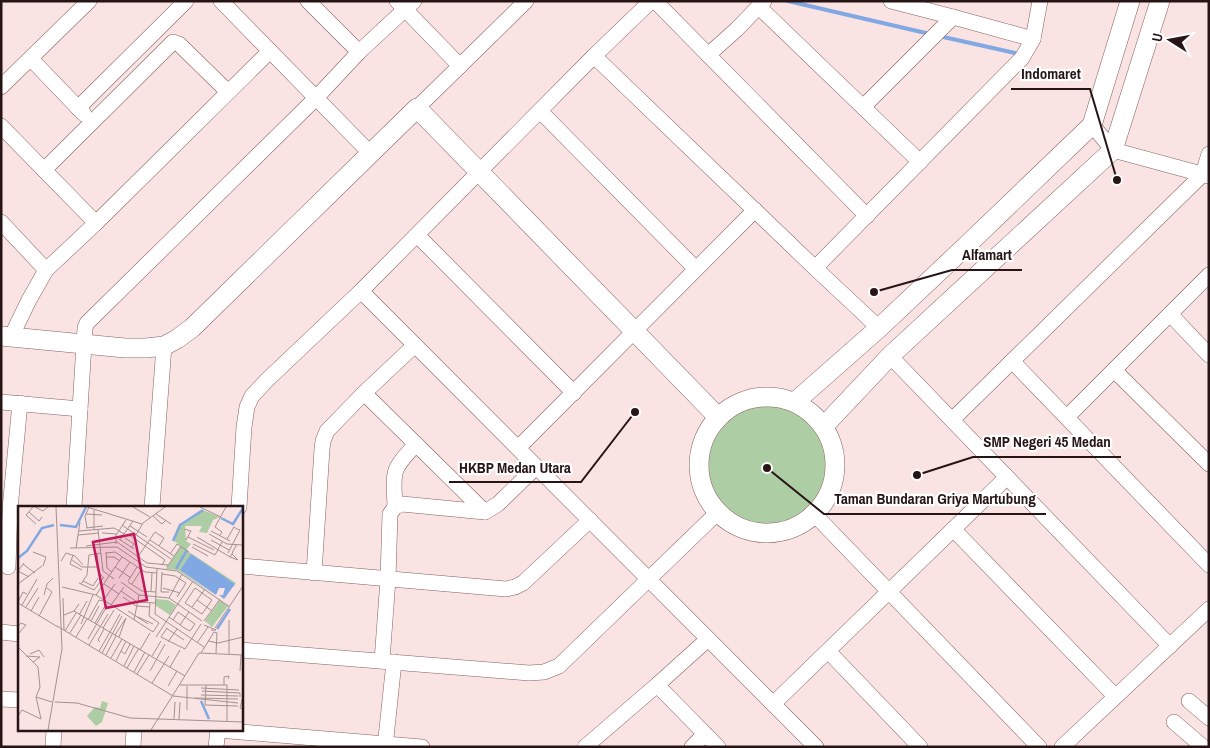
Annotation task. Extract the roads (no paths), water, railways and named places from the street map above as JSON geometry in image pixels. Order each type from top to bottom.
[{"type":"street","points":[[1,87],[90,1]]},
{"type":"street","points":[[78,108],[186,1]]},
{"type":"street","points":[[221,1],[370,154]]},
{"type":"street","points":[[308,1],[359,52]]},
{"type":"street","points":[[270,51],[46,270],[6,337],[125,348],[164,346],[177,339],[192,328],[526,1]]},
{"type":"street","points":[[239,506],[244,426],[247,408],[252,396],[418,235],[594,56],[651,1]]},
{"type":"street","points":[[655,1],[867,216]]},
{"type":"street","points":[[891,1],[1033,39]]},
{"type":"street","points":[[815,268],[1022,58],[1033,39],[1040,1]]},
{"type":"street","points":[[795,402],[879,328],[1092,125],[1130,1]]},
{"type":"street","points":[[824,426],[890,356],[1113,150],[1160,1]]},
{"type":"street","points":[[74,506],[85,328],[87,323],[316,98],[406,4],[460,66]]},
{"type":"street","points":[[708,55],[761,4],[920,162]]},
{"type":"street","points":[[863,107],[953,17]]},
{"type":"street","points":[[44,170],[173,42],[179,44],[228,92]]},
{"type":"street","points":[[594,56],[879,328]]},
{"type":"street","points":[[30,59],[92,123]]},
{"type":"street","points":[[417,108],[718,417]]},
{"type":"street","points":[[540,111],[696,270]]},
{"type":"street","points":[[1092,125],[1113,150],[1206,175]]},
{"type":"street","points":[[1,126],[96,223]]},
{"type":"street","points":[[952,420],[1206,175],[1209,154]]},
{"type":"street","points":[[518,448],[755,210]]},
{"type":"street","points":[[1,222],[46,270]]},
{"type":"street","points":[[418,235],[574,393]]},
{"type":"street","points":[[1067,417],[1209,275]]},
{"type":"street","points":[[361,291],[816,747]]},
{"type":"street","points":[[1170,314],[1209,355]]},
{"type":"street","points":[[314,573],[324,437],[327,431],[364,393],[415,345]]},
{"type":"street","points":[[152,506],[164,346]]},
{"type":"street","points":[[890,356],[1170,646]]},
{"type":"street","points":[[1012,361],[1209,565]]},
{"type":"street","points":[[1114,370],[1209,464]]},
{"type":"street","points":[[364,393],[485,512]]},
{"type":"street","points":[[768,396],[795,402],[824,426],[834,448],[836,472],[829,495],[815,514],[792,530],[766,534],[739,529],[717,513],[703,491],[698,464],[704,439],[718,417],[741,401],[768,396]]},
{"type":"street","points":[[1,402],[80,409]]},
{"type":"street","points":[[9,567],[6,508],[8,462],[20,403]]},
{"type":"street","points":[[395,507],[394,480],[396,470],[400,462],[416,444]]},
{"type":"street","points":[[385,745],[390,514],[395,507],[402,504],[485,512],[498,504],[536,466]]},
{"type":"street","points":[[773,704],[1007,477]]},
{"type":"street","points":[[242,650],[529,673],[544,672],[559,666],[717,513]]},
{"type":"street","points":[[815,514],[1039,747]]},
{"type":"street","points":[[242,566],[506,589],[523,583],[590,520]]},
{"type":"street","points":[[953,529],[1115,696]]},
{"type":"street","points":[[1062,747],[1209,609]]},
{"type":"street","points":[[1,632],[18,634]]},
{"type":"street","points":[[585,747],[708,639]]},
{"type":"street","points":[[828,651],[920,747]]},
{"type":"street","points":[[657,685],[718,747]]},
{"type":"street","points":[[1,699],[18,700]]},
{"type":"street","points":[[1189,701],[1209,718]]},
{"type":"street","points":[[1174,722],[1203,747]]},
{"type":"street","points":[[53,747],[54,730]]},
{"type":"street","points":[[133,747],[134,730]]},
{"type":"street","points":[[216,747],[218,730],[289,741],[422,747]]},
{"type":"street","points":[[692,747],[705,734]]},
{"type":"waterway","points":[[788,1],[930,34]]},
{"type":"waterway","points":[[939,36],[1015,53]]},
{"type":"place","name":"Indomaret","points":[[1117,180]]},
{"type":"place","name":"Alfamart","points":[[874,292]]},
{"type":"place","name":"HKBP Medan Utara","points":[[635,412]]},
{"type":"place","name":"Taman Bundaran Griya Martubung","points":[[767,468]]},
{"type":"place","name":"SMP Negeri 45 Medan","points":[[917,475]]}]
